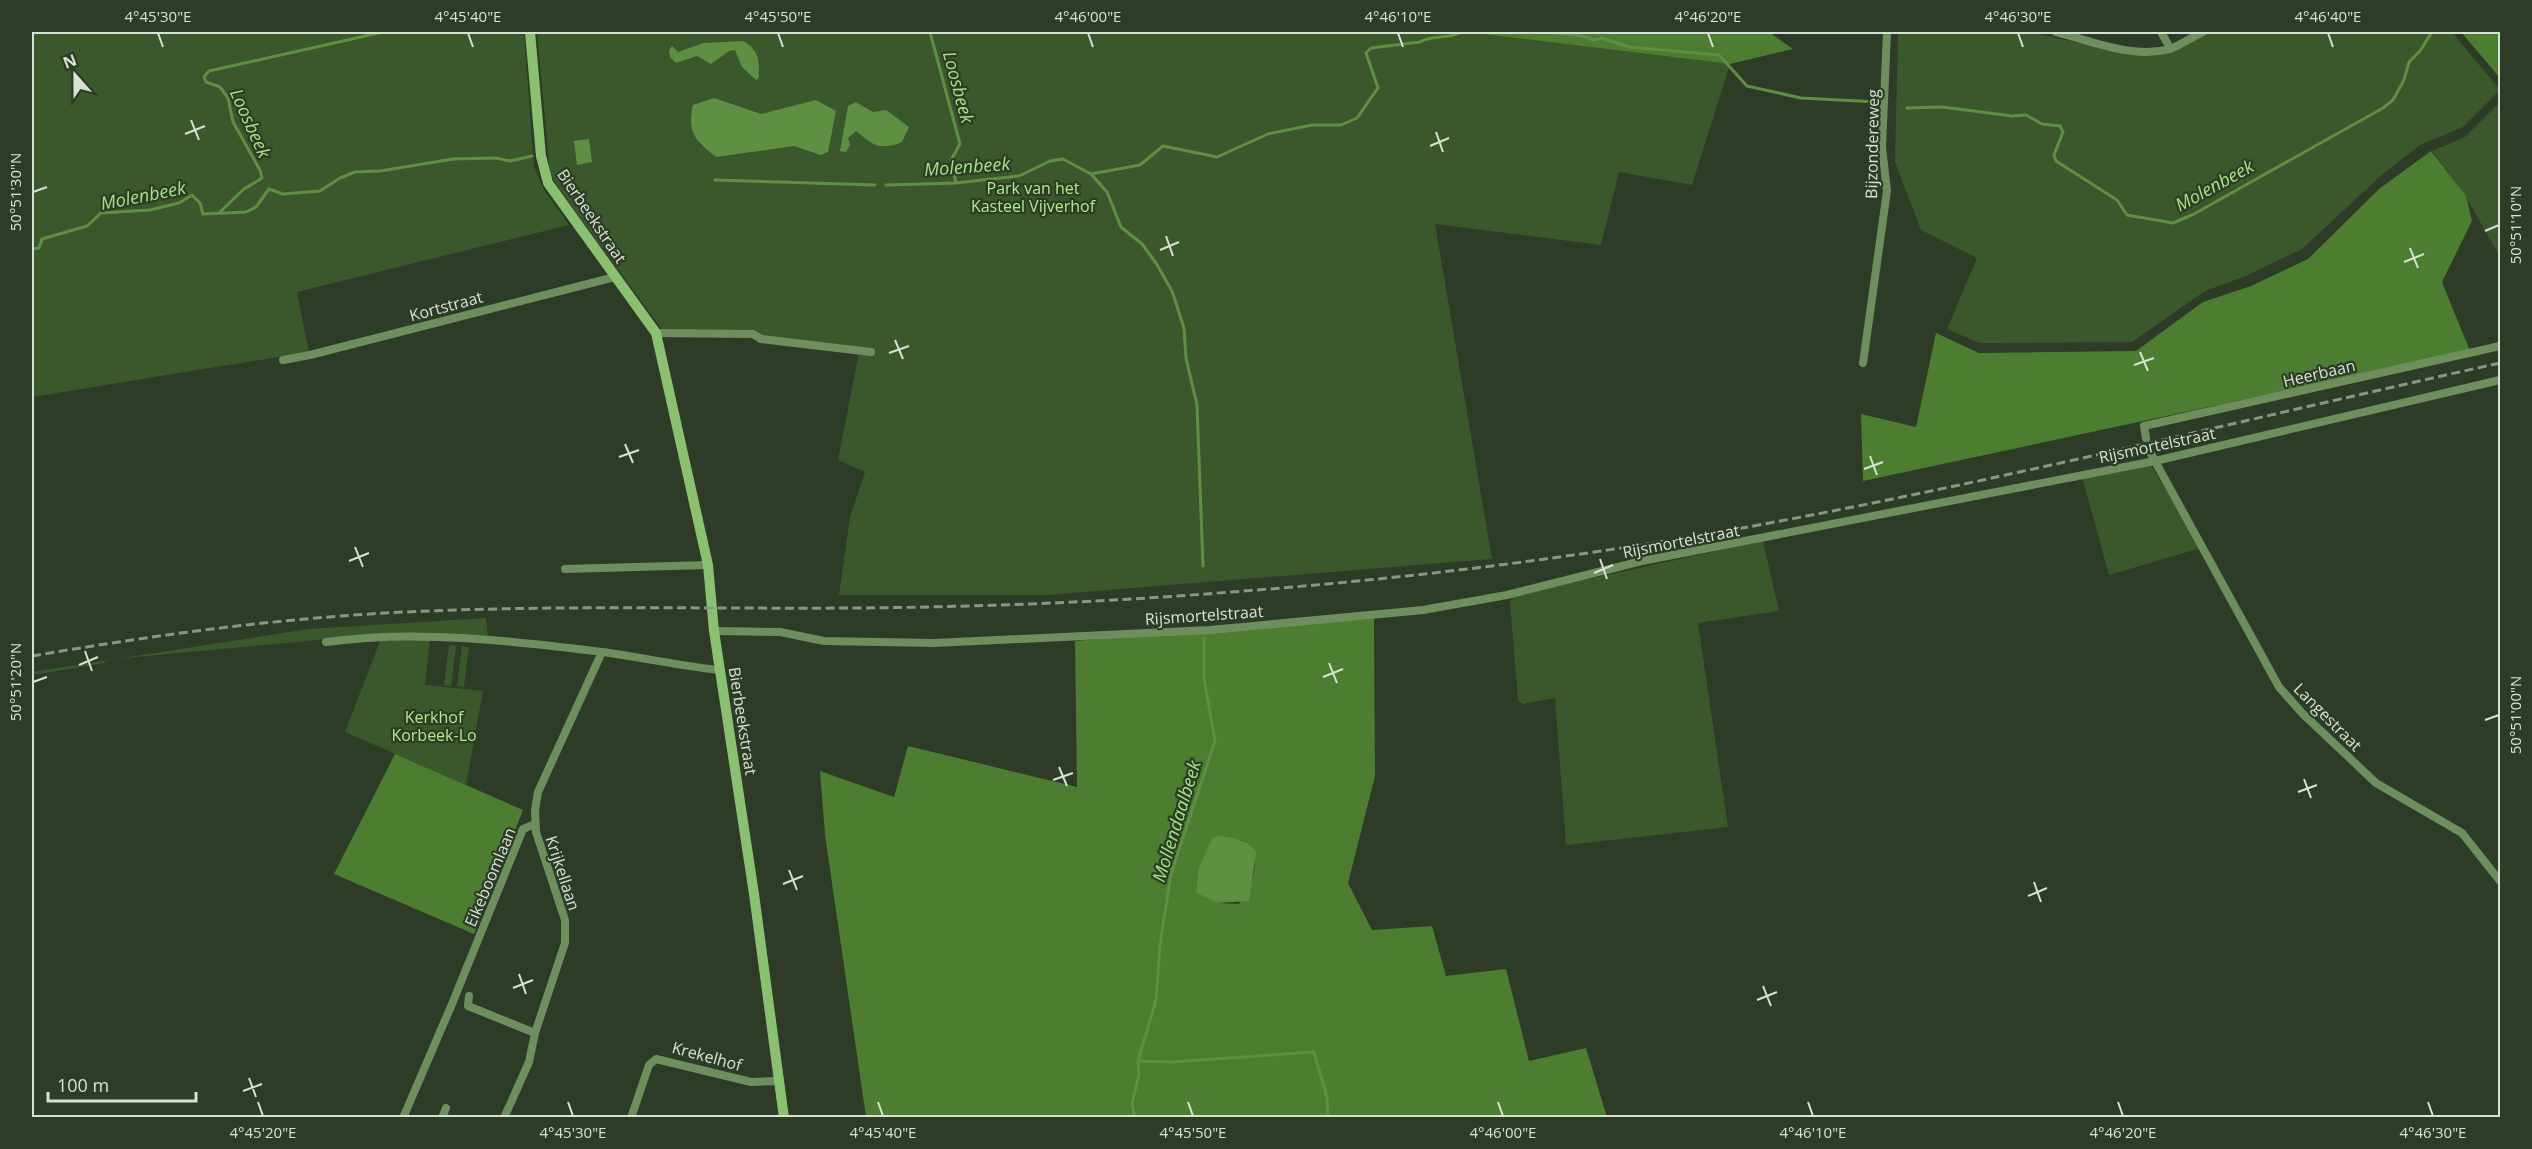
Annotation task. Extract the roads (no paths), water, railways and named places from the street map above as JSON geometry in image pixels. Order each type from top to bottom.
[{"type":"street","name":"Bierbeekstraat","points":[[530,32],[541,156],[548,183],[656,333],[708,565],[714,631],[784,1118]]},
{"type":"street","name":"Bijzondereweg","points":[[1863,363],[1887,191],[1882,147],[1887,32]]},
{"type":"street","points":[[2056,32],[2124,50],[2145,52],[2170,48],[2203,32]]},
{"type":"street","points":[[2161,32],[2170,48]]},
{"type":"street","name":"Kortstraat","points":[[283,360],[615,277]]},
{"type":"street","points":[[656,333],[753,334],[761,339],[871,352]]},
{"type":"street","name":"Heerbaan","points":[[2146,438],[2144,426],[2500,346]]},
{"type":"street","name":"Rijsmortelstraat","points":[[714,631],[780,632],[824,641],[934,643],[1210,630],[1424,610],[1507,595],[1642,561],[2155,461],[2500,380]]},
{"type":"street","name":"Langestraat","points":[[2150,452],[2279,687],[2303,714],[2376,783],[2462,833],[2500,882]]},
{"type":"street","points":[[565,568],[708,565]]},
{"type":"street","points":[[326,642],[371,637],[461,638],[602,652],[720,670]]},
{"type":"street","name":"Eikeboomlaan","points":[[403,1118],[523,829],[535,825],[538,792],[602,652]]},
{"type":"street","name":"Krijkellaan","points":[[504,1118],[529,1062],[535,1033],[565,943],[565,920],[535,825]]},
{"type":"street","points":[[469,996],[468,1006],[535,1033]]},
{"type":"street","name":"Krekelhof","points":[[631,1118],[649,1065],[656,1059],[751,1082],[779,1081]]},
{"type":"street","points":[[442,1117],[446,1108]]},
{"type":"waterway","name":"Loosbeek","points":[[220,212],[244,189],[262,178],[260,170],[233,122],[228,98],[220,87],[206,82],[204,77],[209,71],[383,32]]},
{"type":"waterway","name":"Loosbeek","points":[[930,32],[960,144],[951,160],[956,183]]},
{"type":"waterway","name":"Molenbeek","points":[[886,185],[956,183],[1019,176],[1050,161],[1063,159],[1091,174],[1140,165],[1163,146],[1217,157],[1268,134],[1312,125],[1341,125],[1357,118],[1378,88],[1366,53],[1371,48],[1420,42],[1461,32]]},
{"type":"waterway","name":"Molenbeek","points":[[1547,32],[1583,36],[1594,40],[1601,38],[1630,47],[1719,55],[1747,86],[1801,98],[1878,102]]},
{"type":"waterway","name":"Molenbeek","points":[[1907,108],[1943,107],[2012,116],[2026,115],[2042,124],[2060,126],[2063,132],[2054,155],[2056,161],[2117,200],[2127,215],[2173,223],[2194,214],[2383,108],[2393,100],[2404,80],[2409,62],[2420,51],[2432,32]]},
{"type":"waterway","name":"Molenbeek","points":[[32,249],[39,248],[42,239],[87,226],[101,213],[150,210],[179,203],[192,195],[200,203],[203,214],[246,212],[256,207],[269,189],[283,194],[320,191],[340,178],[355,172],[380,171],[453,159],[496,158],[510,161],[532,156]]},
{"type":"waterway","name":"Mollendaalbeek","points":[[1091,174],[1107,192],[1121,227],[1142,244],[1156,263],[1172,291],[1184,328],[1186,358],[1197,405],[1203,566]]},
{"type":"waterway","name":"Molenbeek","points":[[715,180],[875,185]]},
{"type":"waterway","name":"Mollendaalbeek","points":[[1135,1118],[1132,1104],[1139,1074],[1138,1061],[1156,1000],[1160,945],[1171,874],[1215,741],[1204,678],[1204,638]]},
{"type":"waterway","points":[[1138,1061],[1171,1062],[1314,1052],[1327,1098],[1328,1118]]},
{"type":"railway","points":[[32,656],[217,628],[311,618],[405,612],[630,608],[856,608],[1044,603],[1231,592],[1442,572],[1582,554],[1722,532],[1880,502],[2058,464],[2500,363]]},
{"type":"park label","name":"Park van het Kasteel Vijverhof","points":[[1033,197]]},
{"type":"park label","name":"Kerkhof Korbeek-Lo","points":[[434,726]]}]
